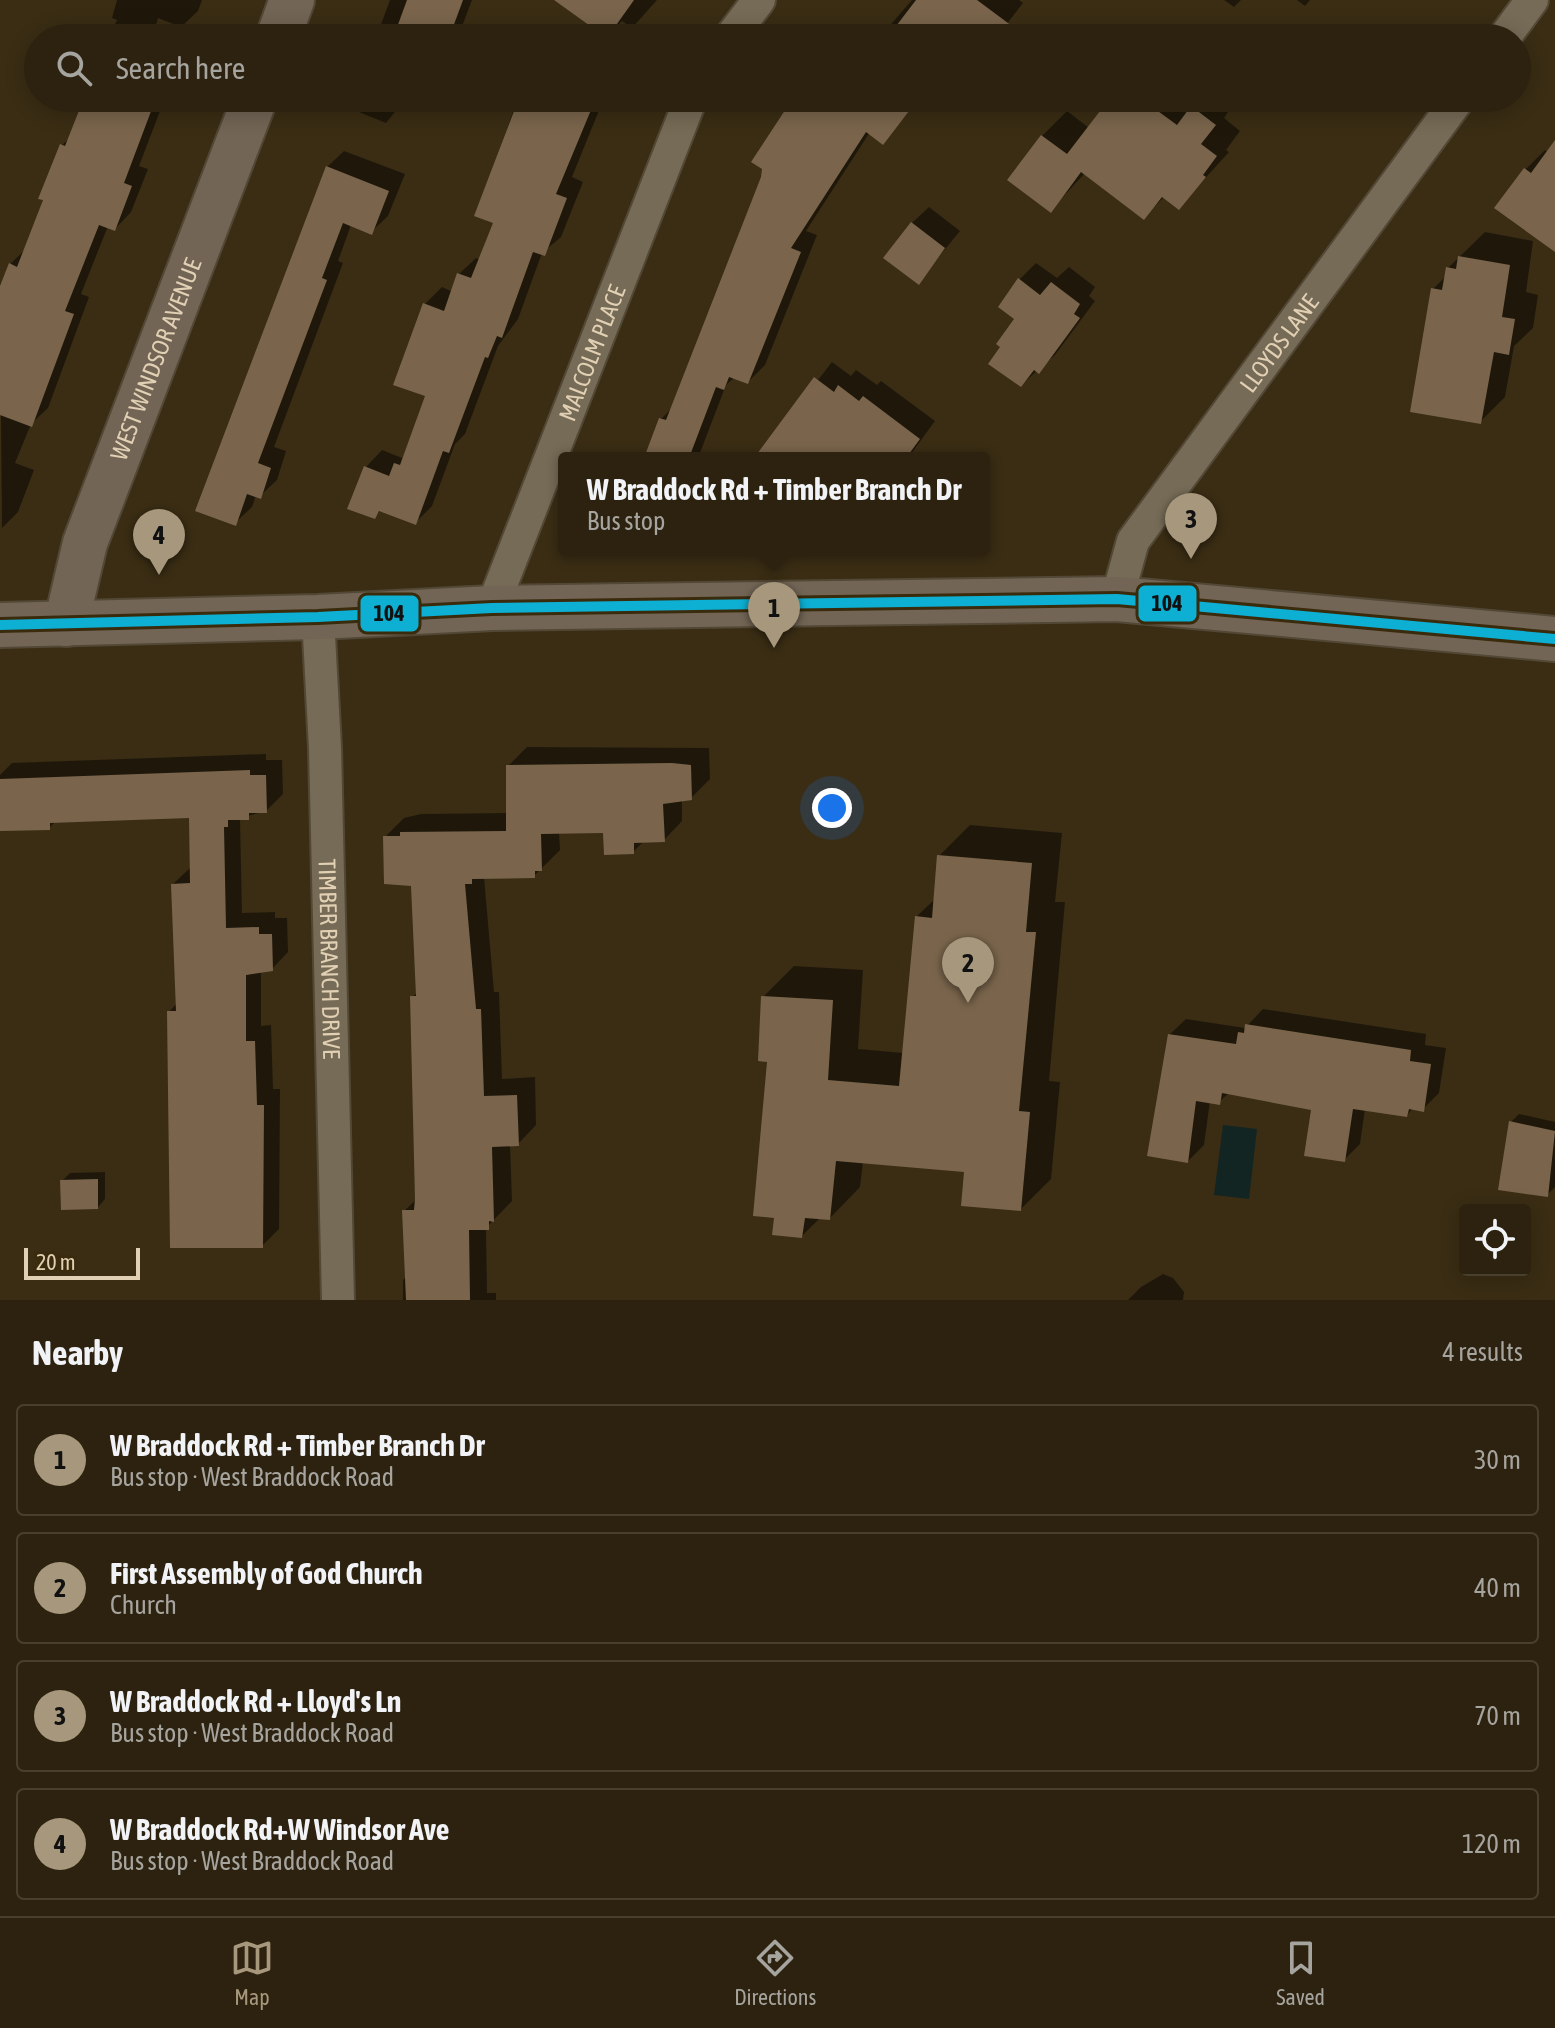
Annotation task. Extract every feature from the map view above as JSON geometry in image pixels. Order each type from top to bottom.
[{"type":"main road","points":[[283,24],[292,0]]},
{"type":"main road","name":"WEST WINDSOR AVENUE","points":[[66,624],[85,543],[250,112]]},
{"type":"main road","points":[[0,625],[318,617],[492,608],[1117,599],[1555,639]]},
{"type":"street","points":[[741,24],[759,0]]},
{"type":"street","points":[[1514,24],[1532,0]]},
{"type":"street","name":"MALCOLM PLACE","points":[[492,608],[686,112]]},
{"type":"street","name":"LLOYDS LANE","points":[[1117,599],[1133,541],[1449,112]]},
{"type":"street","name":"TIMBER BRANCH DRIVE","points":[[318,617],[325,748],[338,1300]]},
{"type":"water","points":[[1223,1125],[1257,1129],[1249,1199],[1214,1195]]},
{"type":"building","points":[[407,0],[463,0],[454,24],[398,24]]},
{"type":"building","points":[[554,0],[634,0],[617,24],[587,24]]},
{"type":"building","points":[[916,0],[977,0],[1009,24],[898,24]]},
{"type":"building","points":[[78,112],[151,112],[124,183],[132,186],[115,231],[99,225],[65,311],[74,314],[32,427],[0,415],[0,286],[9,263],[17,267],[43,200],[38,199],[60,144],[65,146]]},
{"type":"building","points":[[514,112],[590,112],[556,194],[567,198],[545,256],[533,252],[502,338],[497,336],[488,358],[485,357],[449,453],[443,451],[416,525],[379,511],[375,519],[347,509],[364,466],[389,476],[394,463],[400,465],[425,396],[393,385],[423,303],[444,311],[457,273],[471,278],[493,223],[474,216]]},
{"type":"building","points":[[784,112],[908,112],[883,145],[866,132],[791,248],[801,252],[748,384],[729,377],[724,390],[716,387],[691,452],[646,452],[659,418],[666,420],[761,177],[762,169],[751,162]]},
{"type":"building","points":[[1099,112],[1159,112],[1177,125],[1187,112],[1199,112],[1216,125],[1201,144],[1217,156],[1203,175],[1206,177],[1179,210],[1162,197],[1144,220],[1081,172],[1051,213],[1007,180],[1041,135],[1067,154]]},
{"type":"building","points":[[1555,140],[1555,252],[1494,208],[1524,168],[1531,173]]},
{"type":"building","points":[[326,166],[389,191],[372,235],[343,223],[322,278],[327,280],[258,463],[271,468],[261,499],[247,494],[236,526],[195,511]]},
{"type":"building","points":[[911,222],[945,248],[919,285],[883,258]]},
{"type":"building","points":[[1458,256],[1510,265],[1502,317],[1515,319],[1509,355],[1494,352],[1481,424],[1410,412],[1431,288],[1442,290],[1446,267],[1456,269]]},
{"type":"building","points":[[1018,278],[1040,295],[1051,282],[1080,304],[1074,314],[1080,318],[1039,374],[1034,370],[1021,387],[988,364],[1000,347],[996,344],[1014,319],[998,307]]},
{"type":"building","points":[[814,377],[834,392],[838,385],[859,401],[863,396],[920,439],[910,452],[758,452]]},
{"type":"building","points":[[506,765],[691,765],[692,800],[663,804],[665,842],[634,843],[634,854],[604,855],[603,833],[541,834],[542,871],[535,871],[535,878],[472,879],[472,884],[465,884],[476,1009],[481,1009],[484,1096],[517,1095],[519,1146],[492,1147],[494,1222],[489,1221],[489,1230],[469,1230],[470,1300],[406,1300],[402,1210],[414,1210],[415,1199],[410,996],[416,996],[411,886],[384,884],[383,836],[400,836],[400,832],[506,831]]},
{"type":"building","points":[[250,770],[250,775],[266,775],[267,813],[249,813],[249,820],[228,820],[228,827],[224,827],[226,928],[259,927],[259,934],[272,934],[273,971],[246,975],[246,1041],[255,1041],[257,1105],[264,1105],[263,1248],[170,1248],[167,1011],[176,1011],[171,884],[190,883],[189,818],[50,823],[50,830],[0,831],[0,779]]},
{"type":"building","points":[[937,855],[1032,863],[1026,932],[1036,932],[1019,1111],[1030,1112],[1021,1211],[961,1206],[964,1172],[836,1161],[830,1220],[805,1218],[802,1238],[772,1235],[774,1218],[753,1216],[767,1062],[758,1061],[761,996],[833,1000],[828,1080],[899,1086],[915,916],[932,918]]},
{"type":"building","points":[[1245,1024],[1411,1050],[1410,1061],[1431,1064],[1424,1112],[1409,1109],[1407,1117],[1353,1109],[1345,1162],[1304,1156],[1311,1110],[1222,1093],[1220,1105],[1196,1101],[1188,1163],[1147,1156],[1168,1034],[1236,1044],[1238,1032],[1244,1033]]},
{"type":"building","points":[[1509,1121],[1555,1131],[1548,1197],[1498,1190]]},
{"type":"building","points":[[98,1179],[98,1209],[61,1210],[60,1180]]},
{"type":"transit line","name":"104","points":[[0,625],[318,617],[492,608],[1117,599],[1555,639]]},
{"type":"place","name":"W Braddock Rd + Lloyd's Ln","points":[[1191,559]]},
{"type":"place","name":"W Braddock Rd+W Windsor Ave","points":[[159,575]]},
{"type":"place","name":"W Braddock Rd + Timber Branch Dr","points":[[774,648]]},
{"type":"place","name":"First Assembly of God Church","points":[[968,1003]]}]
